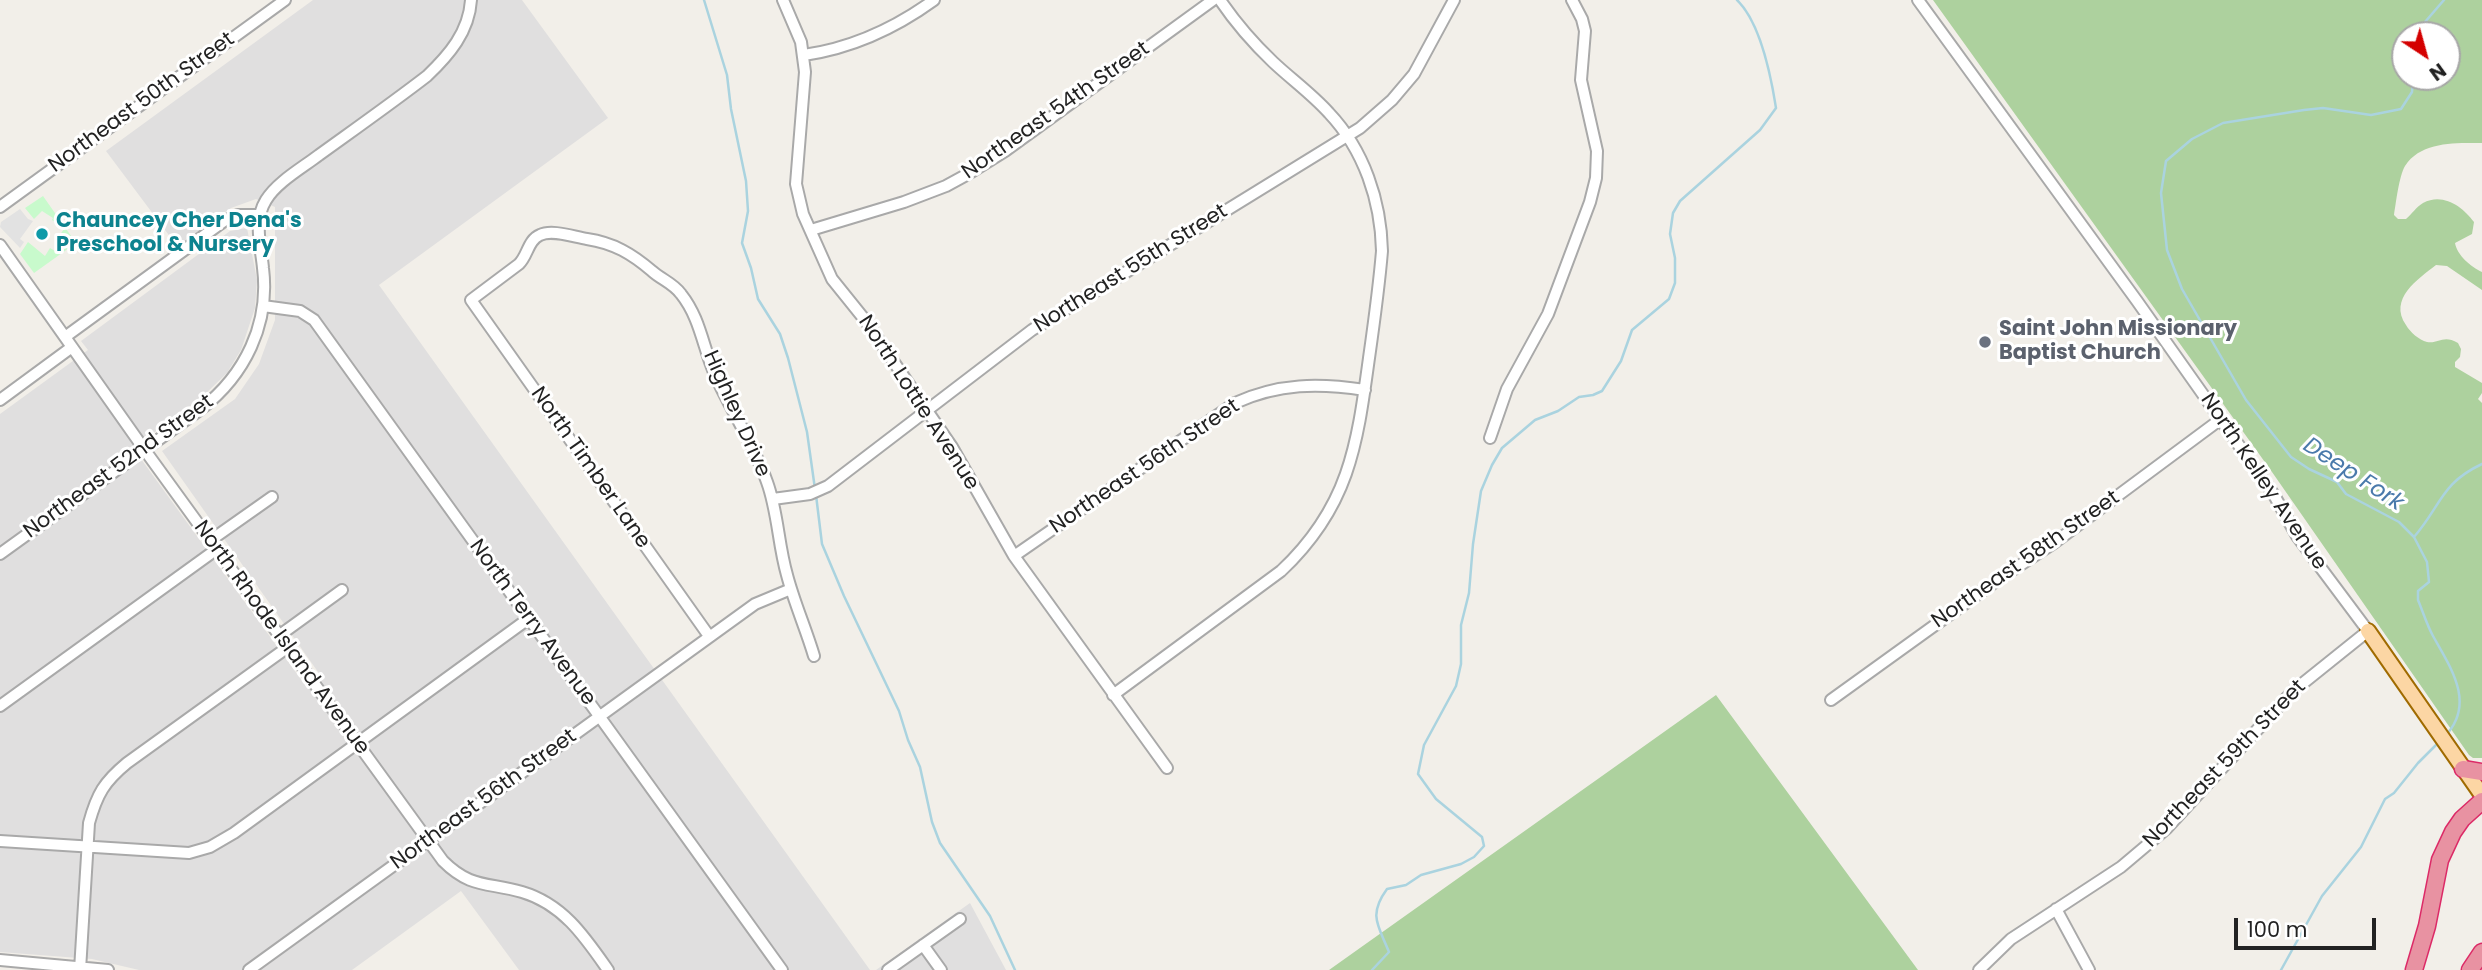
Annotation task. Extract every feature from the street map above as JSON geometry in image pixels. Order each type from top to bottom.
[{"type":"highway","points":[[2463,769],[2482,772]]},
{"type":"highway","points":[[2414,970],[2444,851],[2462,819],[2482,801]]},
{"type":"highway","points":[[2470,970],[2482,952]]},
{"type":"main road","name":"North Kelley Avenue","points":[[2368,631],[2482,795]]},
{"type":"street","name":"Northeast 50th Street","points":[[0,207],[285,0]]},
{"type":"street","points":[[65,337],[224,221],[238,215],[261,215],[269,196],[295,173],[427,76],[448,55],[466,25],[471,0]]},
{"type":"street","name":"North Lottie Avenue","points":[[783,0],[804,55],[805,81],[796,184],[803,214],[832,279],[865,320],[965,469],[1014,556],[1167,768]]},
{"type":"street","points":[[804,55],[825,52],[869,38],[904,20],[934,0]]},
{"type":"street","name":"Northeast 54th Street","points":[[811,230],[925,194],[978,168],[1213,0]]},
{"type":"street","points":[[1113,695],[1281,571],[1310,541],[1333,507],[1348,471],[1359,433],[1380,272],[1382,234],[1374,194],[1362,160],[1328,112],[1248,37],[1220,0]]},
{"type":"street","name":"Northeast 55th Street","points":[[773,499],[819,492],[1007,347],[1347,136],[1379,111],[1414,74],[1454,0]]},
{"type":"street","points":[[1490,438],[1507,389],[1548,315],[1596,178],[1597,151],[1581,80],[1585,31],[1572,0]]},
{"type":"street","name":"North Kelley Avenue","points":[[1918,0],[2221,419],[2274,495],[2297,536],[2368,631]]},
{"type":"street","name":"Northeast 52nd Street","points":[[0,554],[201,409],[225,387],[245,360],[254,341],[263,306],[264,272],[258,234],[261,215]]},
{"type":"street","name":"Highley Drive","points":[[535,238],[550,233],[612,245],[636,257],[679,290],[698,322],[716,377],[755,452],[773,499],[786,574],[814,656]]},
{"type":"street","name":"North Timber Lane","points":[[535,238],[525,259],[471,300],[709,636]]},
{"type":"street","name":"North Rhode Island Avenue","points":[[0,245],[427,841],[453,871],[470,882],[523,892],[561,912],[578,929],[608,970]]},
{"type":"street","name":"North Terry Avenue","points":[[263,306],[293,309],[314,320],[782,970]]},
{"type":"street","points":[[0,400],[72,347]]},
{"type":"street","name":"Northeast 56th Street","points":[[1014,556],[1235,403],[1287,386],[1326,384],[1365,390]]},
{"type":"street","name":"Northeast 58th Street","points":[[1831,700],[1998,579],[2054,543],[2221,419]]},
{"type":"street","points":[[0,706],[214,545],[272,497]]},
{"type":"street","name":"Northeast 56th Street","points":[[249,970],[709,636],[755,604],[791,589]]},
{"type":"street","points":[[279,635],[342,590]]},
{"type":"street","points":[[0,841],[178,853],[210,847],[234,833],[528,619]]},
{"type":"street","name":"Northeast 59th Street","points":[[1979,970],[2011,939],[2121,867],[2166,830],[2255,729],[2292,692],[2368,631]]},
{"type":"street","points":[[80,968],[89,823],[95,801],[107,780],[288,647]]},
{"type":"street","points":[[2056,909],[2089,970]]},
{"type":"street","points":[[888,970],[960,919]]},
{"type":"street","points":[[923,945],[941,970]]},
{"type":"street","points":[[0,960],[108,970]]},
{"type":"shaded area","points":[[313,0],[522,0],[608,118],[379,285],[870,970],[519,970],[461,891],[352,970],[139,970],[92,959],[0,952],[0,414],[88,350],[81,341],[230,231],[247,228],[257,280],[255,308],[241,350],[227,373],[201,398],[133,448],[308,689],[323,679],[162,451],[235,399],[259,364],[275,320],[275,207],[256,199],[231,208],[177,246],[106,151]]},
{"type":"shaded area","points":[[20,209],[33,221],[20,239],[24,242],[20,248],[0,227],[1,222]]},
{"type":"shaded area","points":[[970,903],[1006,970],[876,970]]},
{"type":"green space","points":[[1933,0],[2482,0],[2482,143],[2440,145],[2412,158],[2401,176],[2394,215],[2398,219],[2406,219],[2418,206],[2430,200],[2445,200],[2458,206],[2474,222],[2472,234],[2455,243],[2465,260],[2482,272],[2482,290],[2447,266],[2436,265],[2408,290],[2401,307],[2401,316],[2418,338],[2427,342],[2449,339],[2458,343],[2461,349],[2460,357],[2455,362],[2455,367],[2482,383],[2482,393],[2478,399],[2482,403],[2482,758],[2469,755],[2272,472]]},
{"type":"green space","points":[[43,196],[76,243],[34,273],[20,254],[28,242],[45,256],[50,248],[55,251],[63,239],[59,236],[64,229],[52,220],[53,218],[42,211],[34,219],[25,208]]},
{"type":"green space","points":[[1716,695],[1918,970],[1329,970]]},
{"type":"waterway","points":[[704,0],[727,75],[746,181],[748,211],[742,243],[758,299],[780,334],[788,358],[807,432],[815,489]]},
{"type":"waterway","points":[[1372,970],[1389,952],[1376,913],[1387,889],[1406,885],[1421,875],[1461,864],[1474,857],[1484,846],[1482,837],[1436,799],[1418,774],[1424,745],[1456,686],[1461,664],[1461,625],[1469,593],[1481,491],[1492,465],[1502,448],[1535,420],[1558,411],[1579,397],[1602,391],[1621,361],[1632,330],[1669,299],[1675,283],[1675,258],[1670,234],[1673,213],[1680,201],[1760,130],[1776,108],[1759,36],[1753,22],[1737,0]]},
{"type":"waterway","name":"Deep Fork","points":[[2426,21],[2444,0]]},
{"type":"waterway","name":"Deep Fork","points":[[2412,91],[2401,109],[2371,115],[2323,108],[2223,123],[2192,139],[2166,161],[2161,193],[2167,250],[2182,289],[2246,400],[2291,457],[2337,482],[2346,494],[2399,522],[2414,537],[2427,562],[2429,582],[2418,591],[2418,600],[2431,632],[2453,673],[2460,699],[2454,724],[2445,736]]},
{"type":"waterway","points":[[2414,537],[2450,487],[2468,471],[2482,464]]},
{"type":"waterway","points":[[816,495],[822,544],[899,711],[920,767],[932,822],[940,843],[990,916],[1015,970]]},
{"type":"waterway","name":"Deep Fork","points":[[2281,970],[2322,896],[2361,847],[2385,799],[2394,793],[2438,743]]},
{"type":"place","name":"Chauncey Cher Dena's Preschool & Nursery","points":[[42,234]]},
{"type":"place","name":"Saint John Missionary Baptist Church","points":[[1985,342]]}]
